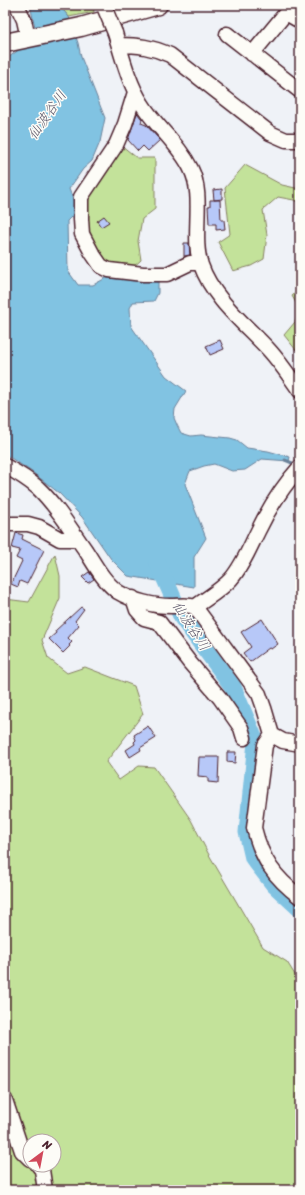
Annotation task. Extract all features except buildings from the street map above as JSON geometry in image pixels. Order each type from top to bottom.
[{"type":"main road","points":[[5,43],[81,27],[158,5]]},
{"type":"street","points":[[17,5],[30,38]]},
{"type":"street","points":[[104,7],[117,39],[135,92],[142,105],[183,154],[192,170],[197,187],[198,246],[200,263],[207,281],[222,300],[270,351],[300,391]]},
{"type":"street","points":[[252,54],[288,9],[300,21]]},
{"type":"street","points":[[227,34],[300,91]]},
{"type":"street","points":[[117,39],[156,49],[170,55],[270,133],[286,140],[300,140]]},
{"type":"street","points":[[135,92],[125,124],[116,145],[81,197],[82,234],[101,266],[109,270],[143,274],[167,274],[190,263],[200,263]]},
{"type":"street","points":[[5,466],[21,475],[38,488],[58,511],[106,581],[118,592],[156,605],[191,606],[221,588],[231,578],[244,559],[274,502],[295,472]]},
{"type":"street","points":[[5,524],[28,524],[39,527],[60,539],[77,539]]},
{"type":"street","points":[[135,599],[137,610],[144,618],[159,622],[190,664],[220,698],[241,728],[244,738]]},
{"type":"street","points":[[191,606],[258,694],[272,735],[283,742],[300,744]]},
{"type":"street","points":[[272,735],[265,745],[254,828],[257,840],[267,863],[284,885],[300,897]]},
{"type":"street","points":[[5,1100],[22,1151]]},
{"type":"street","points":[[42,1173],[45,1190]]},
{"type":"green space","points":[[59,5],[93,5],[94,12],[69,17]]},
{"type":"green space","points":[[121,145],[137,158],[155,158],[155,209],[142,219],[138,241],[141,260],[130,270],[102,260],[87,235],[84,200]]},
{"type":"green space","points":[[245,165],[282,185],[300,189],[300,204],[294,200],[278,197],[263,210],[267,235],[264,259],[251,266],[233,271],[218,242],[230,234],[225,188]]},
{"type":"green space","points":[[300,289],[300,310],[292,296]]},
{"type":"green space","points":[[300,311],[300,346],[296,350],[284,335],[295,322]]},
{"type":"green space","points":[[55,554],[60,576],[60,598],[42,640],[48,658],[67,673],[85,667],[134,686],[143,714],[106,762],[119,780],[139,766],[154,767],[191,820],[208,853],[263,947],[287,962],[300,983],[300,1190],[5,1190],[5,599],[29,602]]},
{"type":"water","points":[[30,5],[59,5],[69,17],[81,57],[105,118],[100,142],[92,161],[83,169],[69,189],[74,202],[73,215],[67,221],[68,271],[78,285],[93,285],[106,278],[158,282],[158,293],[154,301],[133,302],[130,308],[131,326],[166,376],[186,391],[175,409],[174,418],[181,433],[191,436],[201,435],[230,438],[237,440],[247,448],[268,451],[290,457],[289,461],[262,459],[245,470],[232,471],[214,464],[190,471],[185,484],[206,538],[194,557],[194,587],[128,576],[111,559],[82,517],[59,493],[32,472],[5,454],[5,60],[20,49],[36,45],[35,27]]},
{"type":"waterway","points":[[285,460],[297,465]]},
{"type":"waterway","name":"仙波谷川","points":[[157,561],[182,618],[233,687],[256,742],[247,832],[253,858],[274,885],[300,909]]}]
